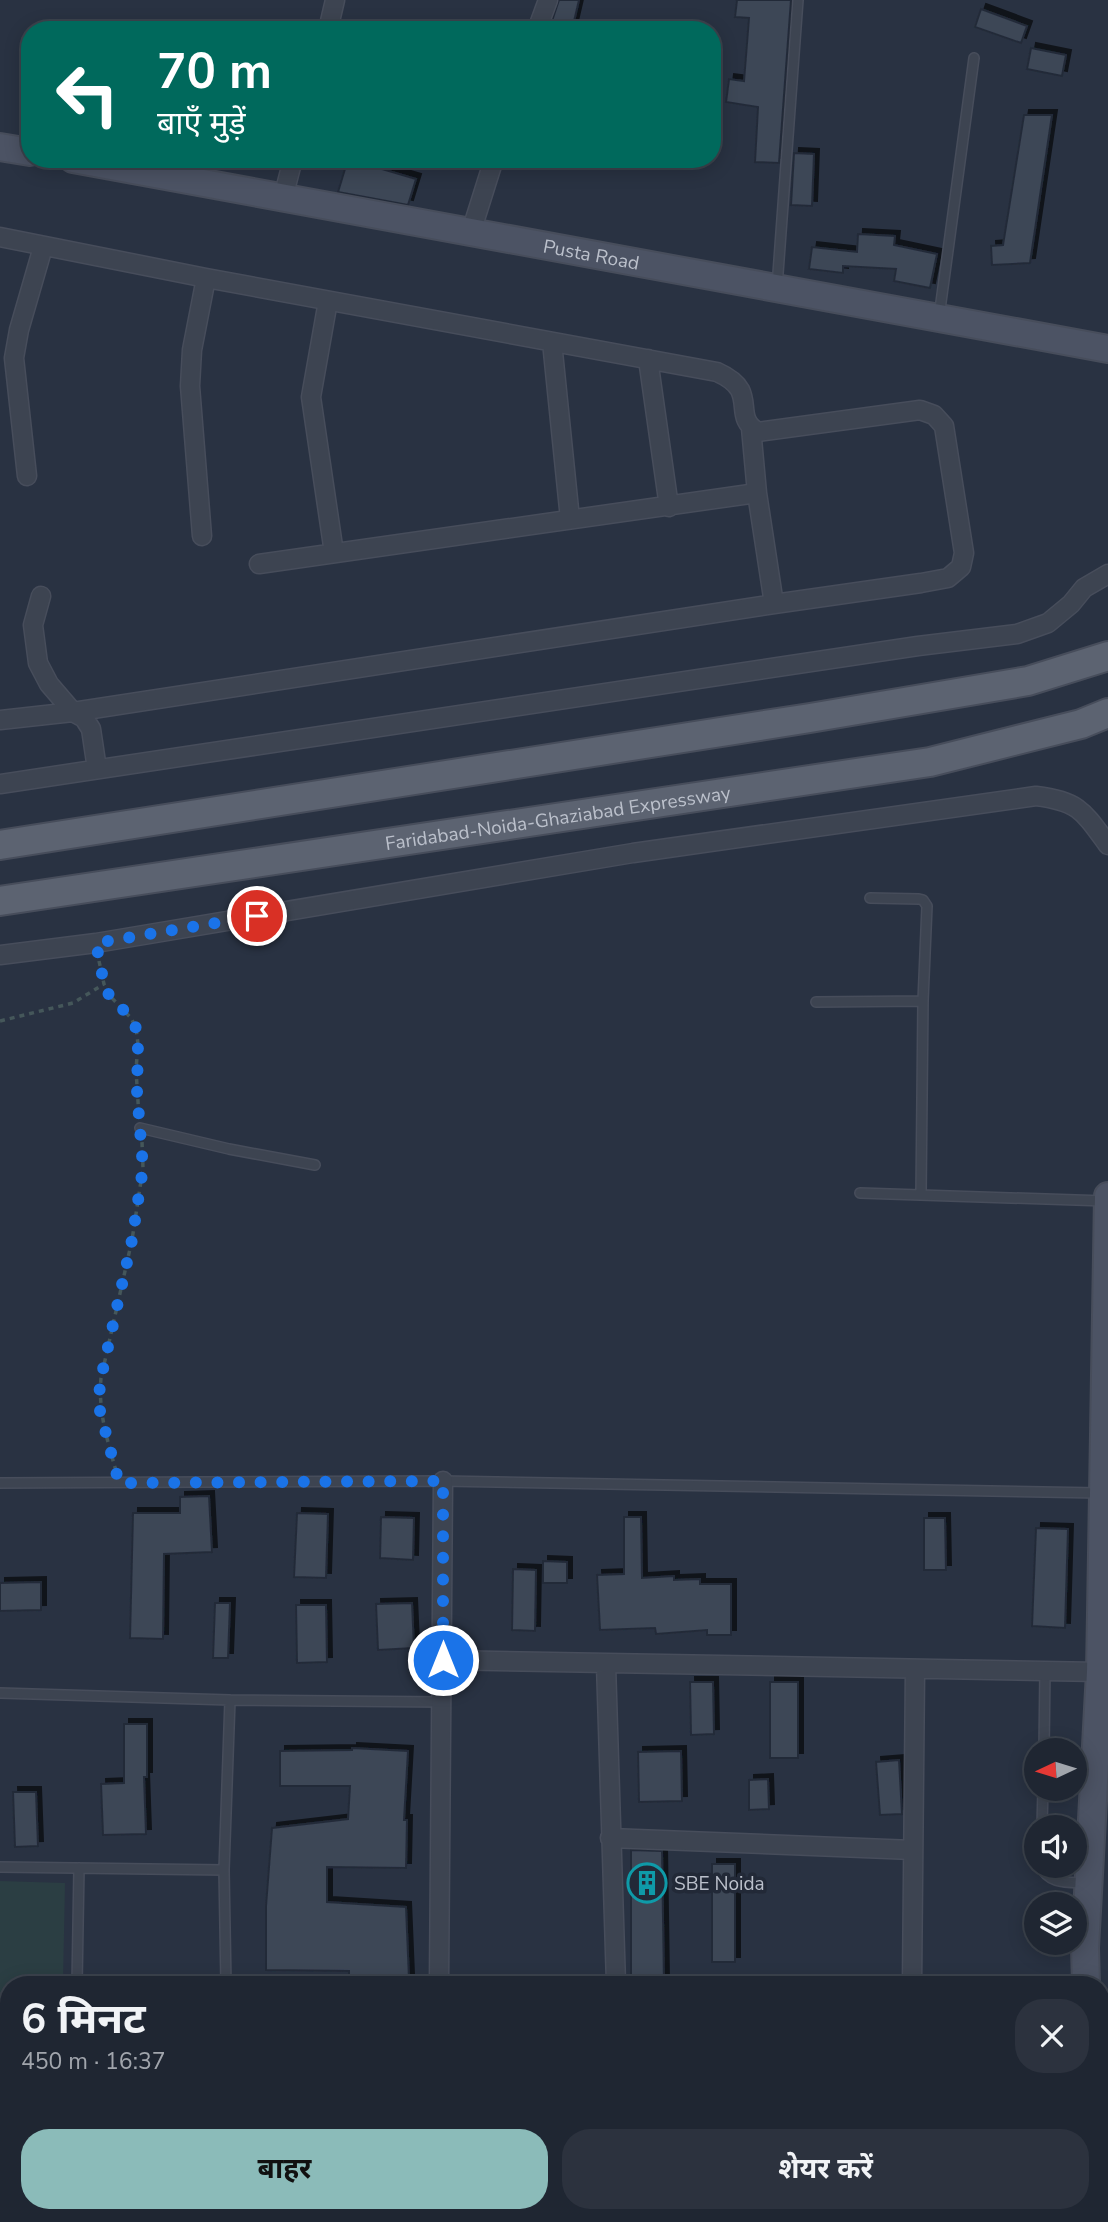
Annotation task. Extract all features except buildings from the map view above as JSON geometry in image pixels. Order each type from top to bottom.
[{"type":"main road","points":[[0,845],[987,688],[1028,681],[1108,656]]},
{"type":"main road","name":"Faridabad-Noida-Ghaziabad Expressway","points":[[0,901],[930,762],[1081,724],[1108,713]]},
{"type":"street","points":[[330,21],[335,0]]},
{"type":"street","points":[[540,21],[548,0]]},
{"type":"street","points":[[0,147],[21,150]]},
{"type":"street","name":"Pusta Road","points":[[121,168],[1108,349]]},
{"type":"street","points":[[283,198],[291,168]]},
{"type":"street","points":[[471,232],[491,168]]},
{"type":"street","points":[[0,237],[328,301],[717,372],[730,378],[741,392],[746,421],[758,432],[920,410],[934,415],[944,426],[964,553],[961,567],[948,578],[921,583],[73,712],[0,720]]},
{"type":"street","points":[[27,476],[7,359],[19,330],[43,247]]},
{"type":"street","points":[[202,536],[190,386],[192,350],[206,278]]},
{"type":"street","points":[[328,301],[311,397],[334,553]]},
{"type":"street","points":[[552,342],[570,519]]},
{"type":"street","points":[[648,359],[669,507]]},
{"type":"street","points":[[751,428],[757,493],[774,604]]},
{"type":"street","points":[[259,564],[757,493]]},
{"type":"street","points":[[0,784],[918,646],[1017,635],[1048,623],[1071,604],[1084,588],[1108,574]]},
{"type":"street","points":[[41,596],[33,625],[38,663],[49,684],[91,729],[97,769]]},
{"type":"street","points":[[0,955],[96,943],[633,853],[1036,796],[1059,799],[1084,812],[1108,845]]},
{"type":"street","points":[[1088,1976],[1097,1948],[1108,1198]]},
{"type":"street","points":[[439,1976],[443,1481]]},
{"type":"street","points":[[443,1660],[1100,1672]]},
{"type":"street","points":[[606,1664],[616,1976]]},
{"type":"street","points":[[912,1976],[915,1670]]},
{"type":"street","points":[[610,1838],[913,1850]]},
{"type":"lane","points":[[777,289],[798,0]]},
{"type":"lane","points":[[939,318],[974,58]]},
{"type":"lane","points":[[870,898],[919,899],[926,902],[921,1195]]},
{"type":"lane","points":[[816,1002],[923,1001]]},
{"type":"lane","points":[[140,1128],[229,1149],[315,1165]]},
{"type":"lane","points":[[860,1193],[1108,1198]]},
{"type":"lane","points":[[0,1483],[443,1481],[1105,1493]]},
{"type":"lane","points":[[1044,1738],[1045,1670]]},
{"type":"lane","points":[[0,1693],[230,1700],[442,1702]]},
{"type":"lane","points":[[226,1976],[224,1870],[230,1700]]},
{"type":"lane","points":[[0,1867],[224,1870]]},
{"type":"lane","points":[[78,1976],[79,1868]]},
{"type":"lane","points":[[1049,1878],[1096,1898]]},
{"type":"path","points":[[96,943],[104,984],[109,995],[131,1018],[136,1028],[138,1044],[137,1091],[143,1168],[132,1240],[99,1395],[100,1411],[119,1483]]},
{"type":"path","points":[[0,1021],[73,1003],[104,984]]},
{"type":"green space","points":[[0,1881],[65,1883],[63,1976],[0,1976]]},
{"type":"place","name":"SBE Noida","points":[[647,1883]]},
{"type":"route","points":[[257,916],[96,943],[104,984],[109,995],[131,1018],[136,1028],[137,1091],[143,1152],[132,1240],[101,1378],[100,1411],[119,1483],[443,1481],[443,1660]]}]
